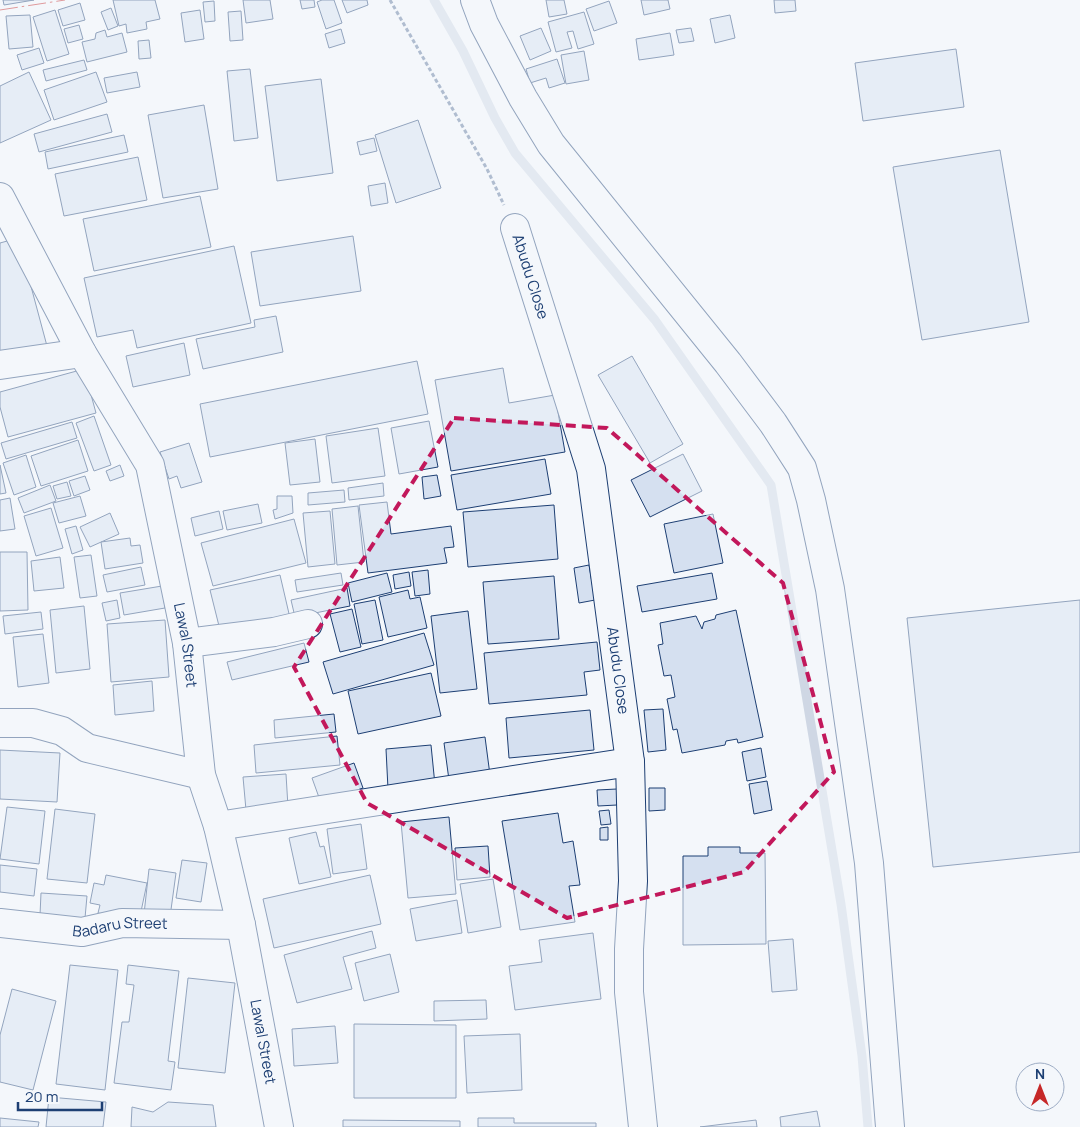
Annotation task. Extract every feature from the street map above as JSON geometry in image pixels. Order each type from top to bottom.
[{"type":"street","points":[[475,0],[489,32],[523,98],[551,144],[773,422],[802,468],[811,500],[830,590],[869,863],[890,1127]]},
{"type":"street","name":"Lawal Street","points":[[0,197],[82,353],[150,465],[186,642],[201,775],[218,826],[241,925],[279,1127]]},
{"type":"street","name":"Abudu Close","points":[[514,228],[591,469],[630,762],[633,881],[629,948],[629,992],[643,1127]]},
{"type":"street","points":[[0,365],[82,353]]},
{"type":"street","points":[[186,642],[274,632],[308,624]]},
{"type":"street","points":[[0,723],[32,724],[62,731],[86,748],[201,775]]},
{"type":"street","points":[[218,826],[630,762]]},
{"type":"street","name":"Badaru Street","points":[[0,923],[82,932],[122,923],[241,925]]},
{"type":"path","points":[[390,0],[487,170],[514,228]]},
{"type":"highlighted area","points":[[454,418],[607,428],[783,583],[834,772],[744,872],[567,918],[367,803],[294,667]]},
{"type":"building","points":[[3,0],[34,0],[4,5]]},
{"type":"building","points":[[113,0],[155,0],[160,19],[146,22],[147,29],[127,33],[126,24],[119,26]]},
{"type":"building","points":[[243,0],[270,0],[273,19],[246,23]]},
{"type":"building","points":[[300,0],[314,0],[315,7],[302,9]]},
{"type":"building","points":[[334,0],[342,23],[326,29],[317,2]]},
{"type":"building","points":[[342,0],[367,0],[368,5],[347,13]]},
{"type":"building","points":[[546,0],[564,0],[567,14],[549,17]]},
{"type":"building","points":[[641,0],[668,0],[670,9],[644,15]]},
{"type":"building","points":[[774,0],[795,0],[796,11],[775,13]]},
{"type":"building","points":[[214,1],[215,21],[205,22],[203,2]]},
{"type":"building","points":[[609,1],[617,23],[594,31],[586,9]]},
{"type":"building","points":[[80,3],[85,20],[63,26],[58,10]]},
{"type":"building","points":[[111,8],[118,26],[108,30],[101,12]]},
{"type":"building","points":[[55,10],[69,54],[47,61],[33,17]]},
{"type":"building","points":[[200,10],[204,39],[185,42],[181,13]]},
{"type":"building","points":[[241,11],[243,40],[230,41],[228,12]]},
{"type":"building","points":[[584,12],[594,44],[578,49],[573,31],[567,32],[572,48],[556,52],[548,22]]},
{"type":"building","points":[[30,15],[33,47],[9,49],[6,16]]},
{"type":"building","points":[[730,15],[735,38],[715,43],[710,19]]},
{"type":"building","points":[[79,25],[83,39],[68,43],[64,29]]},
{"type":"building","points":[[541,28],[551,51],[530,60],[520,36]]},
{"type":"building","points":[[691,28],[694,41],[679,43],[676,30]]},
{"type":"building","points":[[341,29],[345,43],[329,48],[325,34]]},
{"type":"building","points":[[105,30],[107,37],[122,33],[127,52],[87,62],[82,42],[95,39],[96,33]]},
{"type":"building","points":[[670,33],[674,55],[639,60],[636,39]]},
{"type":"building","points":[[149,40],[151,58],[139,59],[138,41]]},
{"type":"building","points":[[39,48],[44,63],[22,70],[17,55]]},
{"type":"building","points":[[956,49],[964,107],[863,121],[855,63]]},
{"type":"building","points":[[584,51],[589,80],[566,84],[561,55]]},
{"type":"building","points":[[557,59],[565,83],[549,88],[546,78],[530,83],[526,69]]},
{"type":"building","points":[[84,60],[87,70],[46,81],[43,70]]},
{"type":"building","points":[[250,69],[258,138],[234,141],[227,71]]},
{"type":"building","points":[[29,72],[51,120],[0,143],[0,86]]},
{"type":"building","points":[[96,72],[107,102],[54,120],[44,90]]},
{"type":"building","points":[[137,72],[140,87],[107,93],[104,78]]},
{"type":"building","points":[[321,79],[333,173],[277,181],[265,86]]},
{"type":"building","points":[[204,105],[218,189],[163,198],[148,115]]},
{"type":"building","points":[[107,114],[112,132],[39,152],[34,134]]},
{"type":"building","points":[[418,120],[441,188],[396,203],[375,135]]},
{"type":"building","points":[[124,135],[128,152],[48,169],[45,152]]},
{"type":"building","points":[[374,138],[377,151],[360,155],[357,142]]},
{"type":"building","points":[[1000,150],[1029,322],[922,340],[893,167]]},
{"type":"building","points":[[138,157],[147,200],[64,216],[55,174]]},
{"type":"building","points":[[385,183],[388,203],[371,206],[368,186]]},
{"type":"building","points":[[200,196],[211,247],[94,271],[83,219]]},
{"type":"building","points":[[353,236],[361,291],[260,306],[251,252]]},
{"type":"building","points":[[18,238],[47,346],[0,358],[0,243]]},
{"type":"building","points":[[234,246],[251,323],[137,348],[133,330],[97,337],[84,278]]},
{"type":"building","points":[[276,316],[283,352],[203,369],[196,339],[255,327],[254,320]]},
{"type":"building","points":[[184,343],[190,375],[133,387],[126,356]]},
{"type":"building","points":[[632,356],[683,444],[650,463],[598,375]]},
{"type":"building","points":[[417,361],[428,414],[210,457],[200,404]]},
{"type":"building","points":[[503,368],[509,403],[555,395],[565,452],[451,471],[435,380]]},
{"type":"building","points":[[84,369],[96,413],[8,437],[0,407],[0,392]]},
{"type":"building","points":[[94,416],[111,465],[94,471],[76,423]]},
{"type":"building","points":[[429,421],[438,467],[399,474],[391,428]]},
{"type":"building","points":[[72,422],[77,438],[6,459],[1,443]]},
{"type":"building","points":[[378,428],[385,476],[332,483],[326,436]]},
{"type":"building","points":[[315,439],[320,482],[290,485],[285,443]]},
{"type":"building","points":[[78,440],[88,471],[41,486],[31,456]]},
{"type":"building","points":[[189,443],[202,482],[181,488],[177,476],[169,479],[160,452]]},
{"type":"building","points":[[683,454],[702,491],[650,517],[631,480]]},
{"type":"building","points":[[26,455],[36,487],[14,495],[3,463]]},
{"type":"building","points":[[545,459],[551,494],[457,510],[451,475]]},
{"type":"building","points":[[0,465],[6,493],[0,494]]},
{"type":"building","points":[[120,465],[124,476],[110,481],[106,471]]},
{"type":"building","points":[[437,475],[441,496],[424,499],[422,477]]},
{"type":"building","points":[[85,476],[90,490],[74,496],[69,481]]},
{"type":"building","points":[[67,482],[71,496],[57,499],[53,486]]},
{"type":"building","points":[[383,483],[384,496],[349,500],[348,488]]},
{"type":"building","points":[[50,485],[56,501],[24,513],[18,498]]},
{"type":"building","points":[[344,490],[345,502],[308,505],[308,493]]},
{"type":"building","points":[[80,496],[86,516],[59,523],[53,503]]},
{"type":"building","points":[[277,496],[292,496],[293,513],[275,519],[273,510],[277,509]]},
{"type":"building","points":[[10,498],[15,529],[0,531],[0,500]]},
{"type":"building","points":[[387,502],[391,534],[451,526],[454,547],[444,548],[447,563],[368,573],[359,505]]},
{"type":"building","points":[[258,504],[262,523],[227,530],[223,511]]},
{"type":"building","points":[[554,505],[558,559],[468,567],[463,512]]},
{"type":"building","points":[[358,506],[364,562],[337,565],[332,509]]},
{"type":"building","points":[[51,508],[63,548],[36,556],[24,516]]},
{"type":"building","points":[[219,511],[223,529],[195,536],[191,518]]},
{"type":"building","points":[[330,511],[335,564],[308,567],[303,513]]},
{"type":"building","points":[[110,513],[119,534],[90,547],[80,527]]},
{"type":"building","points":[[713,514],[723,563],[674,573],[664,524]]},
{"type":"building","points":[[294,519],[306,563],[213,586],[201,543]]},
{"type":"building","points":[[76,526],[83,550],[72,554],[65,529]]},
{"type":"building","points":[[130,538],[131,546],[140,545],[143,563],[105,569],[101,542]]},
{"type":"building","points":[[0,552],[27,552],[28,610],[0,611]]},
{"type":"building","points":[[91,555],[97,596],[80,598],[74,557]]},
{"type":"building","points":[[60,557],[64,588],[34,591],[31,561]]},
{"type":"building","points":[[589,565],[595,600],[579,603],[574,568]]},
{"type":"building","points":[[141,567],[145,585],[107,592],[103,575]]},
{"type":"building","points":[[428,570],[430,594],[415,596],[412,572]]},
{"type":"building","points":[[409,572],[411,586],[395,589],[393,575]]},
{"type":"building","points":[[341,573],[343,585],[297,592],[295,580]]},
{"type":"building","points":[[387,573],[392,592],[352,602],[348,583]]},
{"type":"building","points":[[712,573],[717,599],[642,612],[637,586]]},
{"type":"building","points":[[280,575],[290,618],[221,634],[210,590]]},
{"type":"building","points":[[554,576],[559,639],[488,644],[483,582]]},
{"type":"building","points":[[162,586],[165,608],[124,615],[120,593]]},
{"type":"building","points":[[347,588],[350,606],[295,617],[291,600]]},
{"type":"building","points":[[408,590],[410,599],[420,597],[427,628],[388,637],[379,597]]},
{"type":"building","points":[[117,600],[120,618],[106,621],[102,603]]},
{"type":"building","points":[[375,600],[383,640],[362,644],[354,604]]},
{"type":"building","points":[[1080,600],[1080,852],[933,867],[907,618]]},
{"type":"building","points":[[84,606],[90,669],[56,673],[50,610]]},
{"type":"building","points":[[352,609],[361,647],[340,652],[330,614]]},
{"type":"building","points":[[736,610],[763,737],[738,743],[737,739],[726,741],[725,745],[682,753],[677,729],[673,730],[667,699],[675,697],[671,675],[664,676],[658,645],[663,644],[660,623],[696,616],[702,629],[704,622],[715,619],[716,615]]},
{"type":"building","points":[[468,611],[477,689],[440,693],[431,616]]},
{"type":"building","points":[[41,612],[43,629],[5,634],[3,616]]},
{"type":"building","points":[[165,620],[169,677],[111,682],[107,624]]},
{"type":"building","points":[[424,633],[434,665],[333,694],[323,662]]},
{"type":"building","points":[[43,634],[49,683],[18,687],[13,637]]},
{"type":"building","points":[[597,642],[600,670],[584,672],[587,695],[489,704],[484,653]]},
{"type":"building","points":[[304,643],[309,662],[232,680],[227,662]]},
{"type":"building","points":[[431,673],[441,716],[358,734],[348,691]]},
{"type":"building","points":[[152,681],[154,711],[115,715],[113,685]]},
{"type":"building","points":[[663,709],[666,750],[648,752],[644,710]]},
{"type":"building","points":[[590,710],[594,750],[509,758],[506,718]]},
{"type":"building","points":[[334,714],[336,732],[275,738],[274,720]]},
{"type":"building","points":[[337,736],[340,765],[256,773],[254,745]]},
{"type":"building","points":[[485,737],[490,775],[449,780],[444,743]]},
{"type":"building","points":[[431,745],[435,785],[388,789],[386,749]]},
{"type":"building","points":[[761,748],[766,777],[747,781],[742,752]]},
{"type":"building","points":[[0,750],[60,753],[57,802],[0,799]]},
{"type":"building","points":[[354,763],[363,788],[321,803],[312,778]]},
{"type":"building","points":[[286,774],[288,807],[246,810],[243,777]]},
{"type":"building","points":[[767,781],[772,810],[754,814],[749,784]]},
{"type":"building","points":[[649,788],[665,788],[665,810],[649,811]]},
{"type":"building","points":[[617,789],[617,805],[598,806],[597,790]]},
{"type":"building","points":[[7,807],[45,811],[39,864],[0,859]]},
{"type":"building","points":[[55,809],[95,814],[87,883],[47,879]]},
{"type":"building","points":[[609,810],[611,824],[601,825],[599,811]]},
{"type":"building","points":[[558,813],[563,843],[573,841],[580,885],[569,886],[575,922],[520,930],[502,821]]},
{"type":"building","points":[[449,817],[456,894],[408,898],[401,822]]},
{"type":"building","points":[[361,824],[367,869],[333,874],[327,829]]},
{"type":"building","points":[[608,827],[608,840],[600,840],[600,828]]},
{"type":"building","points":[[316,832],[320,847],[324,846],[331,877],[299,884],[289,838]]},
{"type":"building","points":[[488,846],[490,877],[457,880],[455,848]]},
{"type":"building","points":[[708,847],[740,847],[740,853],[765,853],[766,944],[683,945],[683,856],[708,856]]},
{"type":"building","points":[[182,860],[207,863],[201,902],[176,898]]},
{"type":"building","points":[[0,865],[37,869],[34,896],[0,892]]},
{"type":"building","points":[[149,869],[176,873],[170,917],[144,914]]},
{"type":"building","points":[[106,875],[147,883],[139,921],[98,913],[100,905],[90,903],[94,883],[104,885]]},
{"type":"building","points":[[370,875],[381,924],[274,948],[263,899]]},
{"type":"building","points":[[493,879],[501,927],[468,933],[460,884]]},
{"type":"building","points":[[41,893],[87,896],[85,918],[40,915]]},
{"type":"building","points":[[457,900],[462,933],[416,941],[410,909]]},
{"type":"building","points":[[372,931],[376,948],[343,957],[352,989],[297,1003],[284,955]]},
{"type":"building","points":[[593,933],[601,999],[515,1010],[509,966],[542,962],[539,940]]},
{"type":"building","points":[[793,939],[797,990],[772,992],[768,941]]},
{"type":"building","points":[[390,954],[399,992],[364,1001],[355,963]]},
{"type":"building","points":[[70,965],[118,970],[105,1090],[56,1084]]},
{"type":"building","points":[[128,965],[179,971],[168,1061],[175,1062],[171,1090],[114,1083],[122,1022],[129,1022],[134,985],[126,984]]},
{"type":"building","points":[[188,978],[235,983],[225,1073],[178,1068]]},
{"type":"building","points":[[12,989],[56,1001],[33,1090],[0,1082],[0,1035]]},
{"type":"building","points":[[486,1000],[487,1019],[434,1021],[434,1001]]},
{"type":"building","points":[[354,1024],[456,1025],[456,1098],[354,1098]]},
{"type":"building","points":[[335,1026],[338,1063],[294,1066],[292,1029]]},
{"type":"building","points":[[520,1034],[522,1090],[467,1093],[464,1036]]},
{"type":"building","points":[[49,1097],[106,1102],[103,1127],[46,1127]]},
{"type":"building","points":[[168,1102],[213,1105],[216,1127],[131,1127],[132,1107],[153,1112]]},
{"type":"building","points":[[817,1111],[820,1127],[781,1127],[780,1117]]},
{"type":"building","points":[[0,1118],[39,1122],[38,1127],[0,1127]]},
{"type":"building","points":[[478,1118],[514,1118],[514,1123],[596,1123],[596,1127],[478,1127]]},
{"type":"building","points":[[343,1120],[460,1121],[460,1127],[343,1127]]},
{"type":"building","points":[[756,1120],[757,1127],[700,1127]]},
{"type":"waterway","points":[[434,0],[463,51],[495,118],[515,153],[655,320],[771,485],[841,904],[862,1056],[868,1127]]},
{"type":"power","points":[[0,10],[65,0]]}]
